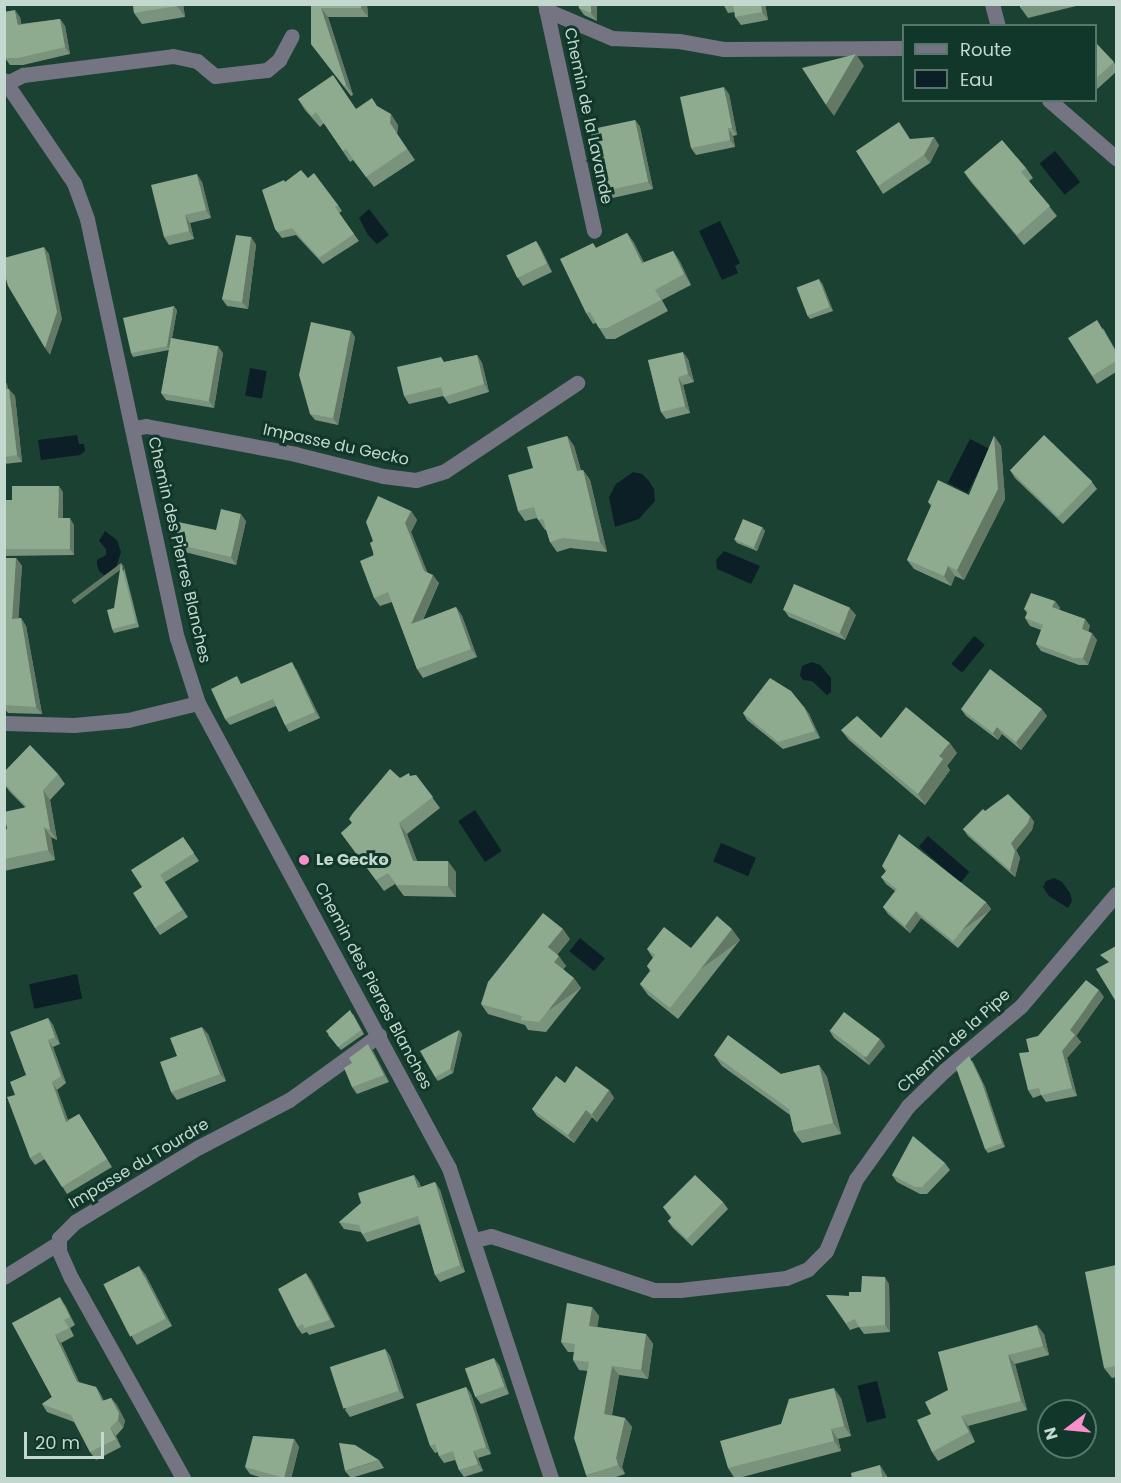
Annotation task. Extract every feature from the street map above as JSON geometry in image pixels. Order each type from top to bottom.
[{"type":"street","points":[[992,4],[997,24]]},
{"type":"street","name":"Chemin de la Lavande","points":[[546,7],[612,38],[679,40],[724,49],[902,48]]},
{"type":"street","name":"Chemin de la Lavande","points":[[546,7],[594,231]]},
{"type":"street","points":[[6,82],[23,75],[173,56],[197,61],[215,76],[267,70],[279,60],[292,36]]},
{"type":"street","name":"Chemin des Pierres Blanches","points":[[6,82],[74,183],[84,210],[134,428],[177,638],[198,703],[449,1168],[551,1479]]},
{"type":"street","points":[[1051,102],[1116,158]]},
{"type":"street","name":"Impasse du Gecko","points":[[134,428],[146,426],[295,454],[383,476],[416,480],[445,471],[577,383]]},
{"type":"street","points":[[4,723],[75,725],[128,720],[198,703]]},
{"type":"street","name":"Chemin de la Pipe","points":[[474,1240],[491,1236],[654,1290],[680,1290],[786,1278],[808,1269],[826,1251],[856,1179],[908,1106],[945,1070],[1021,1006],[1116,894]]},
{"type":"street","name":"Impasse du Tourdre","points":[[4,1277],[57,1244],[63,1232],[75,1222],[199,1147],[289,1100],[379,1035]]},
{"type":"street","points":[[57,1244],[71,1278],[183,1479]]},
{"type":"water","points":[[1055,151],[1080,182],[1065,195],[1039,164]]},
{"type":"water","points":[[369,209],[389,235],[377,244],[368,235],[359,218]]},
{"type":"water","points":[[720,221],[740,263],[735,266],[738,273],[722,280],[699,231]]},
{"type":"water","points":[[250,368],[267,371],[262,399],[245,396]]},
{"type":"water","points":[[77,435],[79,444],[84,444],[85,451],[80,455],[41,460],[38,440]]},
{"type":"water","points":[[970,439],[990,449],[967,493],[948,483]]},
{"type":"water","points":[[633,472],[642,474],[649,481],[654,489],[655,501],[639,519],[615,527],[609,497],[616,484]]},
{"type":"water","points":[[105,531],[117,540],[121,552],[116,568],[111,574],[104,575],[99,571],[97,560],[106,555],[106,549],[99,541]]},
{"type":"water","points":[[724,551],[760,566],[751,584],[717,569],[716,560]]},
{"type":"water","points":[[974,636],[985,645],[962,673],[951,664]]},
{"type":"water","points":[[812,662],[820,665],[831,678],[831,692],[827,695],[812,681],[803,680],[800,675],[802,666]]},
{"type":"water","points":[[475,810],[502,851],[485,862],[458,821]]},
{"type":"water","points":[[928,836],[970,872],[960,883],[919,847]]},
{"type":"water","points":[[721,843],[756,858],[748,876],[713,861]]},
{"type":"water","points":[[1054,878],[1062,882],[1070,893],[1072,901],[1068,908],[1049,896],[1043,887],[1046,881]]},
{"type":"water","points":[[580,938],[605,958],[594,971],[569,951]]},
{"type":"water","points":[[77,974],[82,998],[34,1009],[29,984]]},
{"type":"water","points":[[877,1381],[886,1418],[867,1423],[858,1386]]},
{"type":"building","points":[[133,4],[177,4],[177,6],[134,13]]},
{"type":"building","points":[[311,4],[361,4],[361,8],[321,8],[346,85],[344,86],[311,44]]},
{"type":"building","points":[[578,4],[591,4],[591,13],[579,8]]},
{"type":"building","points":[[733,4],[761,4],[762,12],[735,17]]},
{"type":"building","points":[[15,10],[18,25],[60,19],[65,47],[18,58],[5,58],[4,12]]},
{"type":"building","points":[[1097,44],[1114,62],[1097,77]]},
{"type":"building","points":[[856,54],[826,105],[802,68]]},
{"type":"building","points":[[333,75],[356,109],[372,98],[377,106],[391,114],[390,123],[407,149],[366,177],[346,149],[343,151],[316,112],[312,116],[298,99]]},
{"type":"building","points":[[724,87],[732,128],[728,128],[730,140],[691,148],[680,97]]},
{"type":"building","points":[[635,120],[648,182],[603,191],[590,130]]},
{"type":"building","points":[[899,122],[910,139],[934,137],[924,155],[878,186],[856,151]]},
{"type":"building","points":[[1002,140],[1026,168],[1021,172],[1050,206],[1017,235],[964,172]]},
{"type":"building","points":[[301,170],[308,178],[314,173],[338,205],[335,207],[354,234],[319,258],[292,228],[278,232],[275,229],[262,190],[284,180],[285,182]]},
{"type":"building","points":[[197,174],[206,210],[185,215],[189,231],[164,237],[151,185]]},
{"type":"building","points":[[627,233],[642,263],[673,251],[684,274],[655,290],[661,300],[607,328],[599,328],[590,312],[586,313],[560,259],[593,243],[596,248]]},
{"type":"building","points":[[236,235],[251,237],[242,302],[222,299]]},
{"type":"building","points":[[536,241],[547,263],[517,278],[506,255]]},
{"type":"building","points":[[44,247],[57,312],[45,348],[8,286],[4,272],[4,258]]},
{"type":"building","points":[[819,279],[830,307],[807,316],[797,288]]},
{"type":"building","points":[[174,306],[167,346],[131,353],[123,318]]},
{"type":"building","points":[[1097,320],[1116,352],[1116,361],[1092,376],[1068,338]]},
{"type":"building","points":[[311,322],[351,331],[333,418],[310,414],[299,375]]},
{"type":"building","points":[[171,338],[218,346],[209,401],[161,393]]},
{"type":"building","points":[[683,352],[688,374],[678,377],[685,406],[661,412],[648,360]]},
{"type":"building","points":[[477,355],[484,384],[444,397],[441,387],[404,396],[397,367],[441,357],[444,362]]},
{"type":"building","points":[[4,389],[9,389],[17,455],[4,457]]},
{"type":"building","points":[[1044,435],[1092,482],[1058,517],[1010,470]]},
{"type":"building","points":[[567,436],[577,471],[583,470],[600,542],[563,538],[550,542],[543,519],[538,520],[534,507],[518,511],[508,475],[533,468],[527,447]]},
{"type":"building","points":[[994,436],[998,489],[957,570],[948,566],[944,576],[907,560],[932,504],[928,502],[938,480],[969,495]]},
{"type":"building","points":[[12,486],[59,486],[58,518],[70,518],[70,549],[4,549],[4,500],[12,500]]},
{"type":"building","points":[[378,496],[411,511],[405,523],[424,571],[433,575],[411,624],[456,607],[471,649],[417,669],[388,592],[374,598],[360,561],[374,555],[370,543],[373,541],[366,522]]},
{"type":"building","points":[[221,509],[241,514],[231,557],[176,544],[178,522],[216,530]]},
{"type":"building","points":[[743,519],[762,527],[754,547],[734,539]]},
{"type":"building","points":[[4,558],[16,558],[12,619],[21,618],[36,707],[4,705]]},
{"type":"building","points":[[121,563],[136,623],[112,629],[107,610],[114,608]]},
{"type":"building","points":[[794,584],[850,608],[839,634],[783,610]]},
{"type":"building","points":[[1031,593],[1055,601],[1052,607],[1085,619],[1082,629],[1092,633],[1083,658],[1074,658],[1036,644],[1043,625],[1025,618],[1028,611],[1024,609]]},
{"type":"building","points":[[292,662],[315,712],[285,725],[273,699],[225,719],[211,689],[237,676],[241,684]]},
{"type":"building","points":[[990,669],[1042,709],[1016,742],[997,727],[993,733],[961,709]]},
{"type":"building","points":[[770,678],[791,691],[804,707],[815,731],[778,742],[743,713]]},
{"type":"building","points":[[906,707],[950,743],[939,756],[943,759],[918,794],[841,730],[857,716],[881,738]]},
{"type":"building","points":[[30,745],[58,774],[43,790],[50,830],[44,827],[48,850],[4,859],[4,830],[7,829],[4,812],[27,807],[4,783],[4,772]]},
{"type":"building","points":[[390,769],[400,778],[409,773],[410,776],[416,775],[433,797],[399,823],[413,861],[448,861],[448,886],[397,885],[388,873],[376,880],[341,833],[352,823],[349,819],[353,813]]},
{"type":"building","points":[[1008,794],[1030,816],[1028,823],[1011,843],[1015,851],[1010,870],[963,829],[983,809],[985,811]]},
{"type":"building","points":[[899,834],[986,902],[953,941],[916,911],[905,926],[883,907],[897,889],[881,877],[887,870],[882,866]]},
{"type":"building","points":[[183,837],[194,853],[160,875],[182,910],[155,928],[133,893],[142,887],[131,870]]},
{"type":"building","points":[[543,913],[563,929],[548,947],[559,956],[554,962],[574,978],[539,1022],[521,1020],[522,1016],[481,1004],[488,982]]},
{"type":"building","points":[[717,916],[732,929],[670,1008],[640,984],[651,970],[647,966],[655,955],[647,949],[664,927],[691,948]]},
{"type":"building","points":[[1116,946],[1115,1000],[1096,969],[1109,962],[1100,955]]},
{"type":"building","points":[[1086,980],[1099,990],[1070,1030],[1075,1035],[1062,1051],[1072,1088],[1041,1095],[1039,1088],[1028,1090],[1019,1053],[1029,1052],[1026,1039],[1038,1036]]},
{"type":"building","points":[[350,1010],[361,1030],[338,1047],[326,1031]]},
{"type":"building","points":[[844,1012],[880,1039],[866,1057],[830,1030]]},
{"type":"building","points":[[48,1018],[55,1037],[48,1040],[61,1076],[52,1082],[66,1122],[79,1114],[107,1159],[62,1187],[40,1152],[30,1158],[7,1097],[15,1095],[10,1082],[26,1075],[10,1032]]},
{"type":"building","points":[[202,1027],[220,1074],[171,1092],[160,1062],[177,1056],[170,1038]]},
{"type":"building","points":[[459,1030],[450,1069],[435,1077],[420,1051]]},
{"type":"building","points":[[728,1035],[781,1074],[819,1065],[833,1123],[794,1132],[789,1109],[714,1055]]},
{"type":"building","points":[[368,1044],[384,1075],[352,1087],[344,1068],[352,1063],[349,1058]]},
{"type":"building","points":[[969,1056],[982,1083],[1002,1143],[985,1149],[956,1068]]},
{"type":"building","points":[[576,1066],[609,1090],[592,1114],[586,1110],[568,1135],[532,1109],[556,1076],[565,1083]]},
{"type":"building","points":[[913,1136],[945,1163],[922,1187],[915,1187],[892,1175]]},
{"type":"building","points":[[414,1175],[418,1188],[435,1182],[460,1265],[435,1275],[418,1216],[362,1234],[359,1225],[339,1222],[361,1203],[358,1193]]},
{"type":"building","points":[[695,1175],[723,1202],[687,1239],[668,1221],[672,1217],[663,1207]]},
{"type":"building","points":[[1116,1265],[1116,1366],[1104,1368],[1085,1272]]},
{"type":"building","points":[[139,1266],[166,1319],[130,1337],[103,1284]]},
{"type":"building","points":[[306,1273],[330,1320],[304,1328],[303,1324],[297,1327],[278,1289]]},
{"type":"building","points":[[862,1276],[885,1277],[885,1325],[859,1327],[855,1319],[846,1323],[826,1295],[849,1296],[849,1292],[861,1292]]},
{"type":"building","points":[[60,1297],[70,1317],[64,1320],[69,1328],[55,1335],[77,1382],[96,1387],[102,1401],[111,1398],[119,1413],[118,1420],[110,1428],[116,1439],[90,1452],[71,1415],[42,1404],[52,1397],[12,1323]]},
{"type":"building","points":[[567,1303],[592,1307],[589,1326],[646,1334],[641,1370],[612,1366],[604,1414],[625,1418],[616,1458],[618,1465],[586,1475],[574,1438],[589,1362],[573,1360],[575,1344],[561,1342]]},
{"type":"building","points":[[1037,1325],[1043,1346],[1008,1355],[1021,1401],[961,1416],[969,1432],[932,1452],[917,1420],[931,1414],[925,1402],[948,1390],[938,1352]]},
{"type":"building","points":[[385,1349],[399,1391],[343,1409],[330,1367]]},
{"type":"building","points":[[494,1358],[504,1386],[475,1397],[465,1369]]},
{"type":"building","points":[[466,1387],[486,1447],[473,1451],[478,1464],[459,1470],[453,1451],[439,1456],[435,1444],[430,1446],[416,1404]]},
{"type":"building","points":[[834,1388],[844,1426],[831,1429],[834,1441],[728,1468],[720,1441],[781,1424],[789,1399]]},
{"type":"building","points":[[253,1436],[294,1439],[284,1478],[245,1467]]},
{"type":"building","points":[[339,1443],[355,1445],[379,1460],[345,1471]]},
{"type":"building","points":[[880,1465],[883,1479],[852,1479],[851,1473]]},
{"type":"place","name":"Le Gecko","points":[[304,860]]}]
